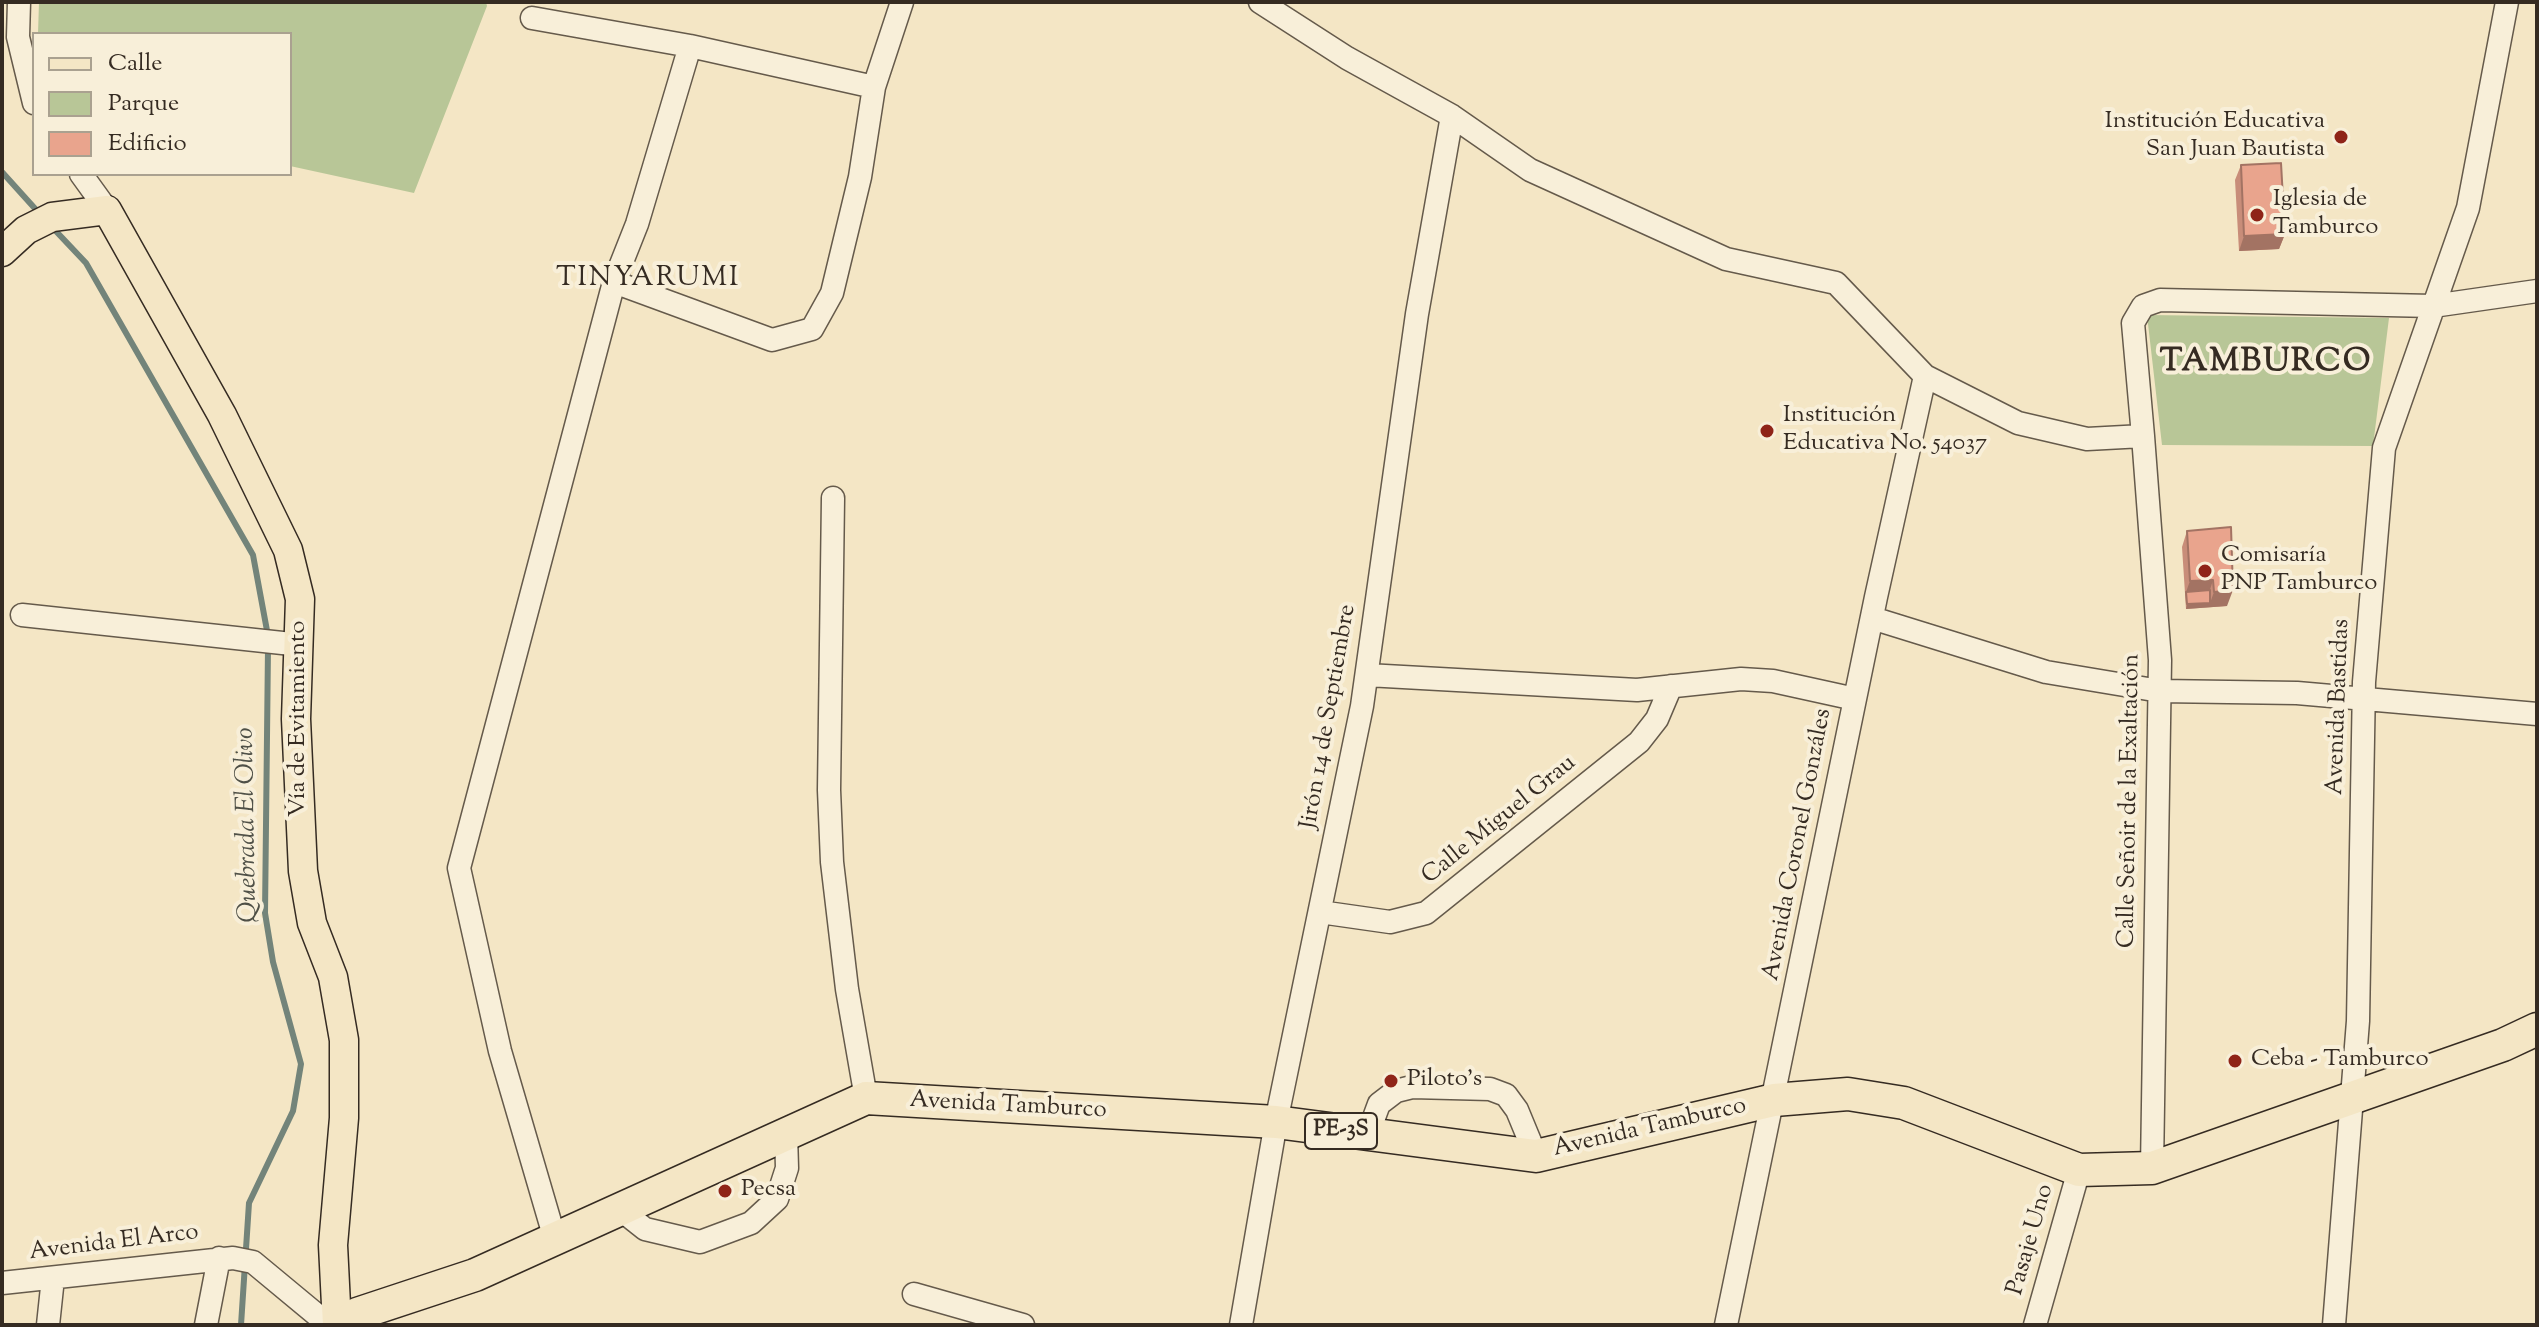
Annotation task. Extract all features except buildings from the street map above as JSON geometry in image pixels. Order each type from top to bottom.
[{"type":"highway","name":"Avenida Tamburco","points":[[345,1325],[357,1314],[475,1275],[866,1098],[1276,1122],[1536,1156],[1774,1100],[1848,1094],[1904,1103],[2079,1170],[2152,1168],[2537,1029]]},
{"type":"main road","points":[[2,252],[44,220],[107,210]]},
{"type":"main road","name":"Vía de Evitamiento","points":[[107,210],[222,415],[288,550],[300,599],[301,645],[296,719],[303,871],[312,923],[333,977],[345,1053],[344,1118],[333,1245],[337,1325]]},
{"type":"street","points":[[19,2],[18,37],[32,95]]},
{"type":"street","points":[[614,282],[772,340],[812,329],[832,293],[860,177],[874,87],[902,2]]},
{"type":"street","points":[[1260,2],[1347,58],[1452,116],[1530,170],[1726,259],[1836,283],[1925,376],[2018,423],[2087,439],[2143,436]]},
{"type":"street","name":"Avenida Bastidas","points":[[2334,1325],[2353,1097],[2364,697],[2384,448],[2468,208],[2507,2]]},
{"type":"street","points":[[532,18],[690,46],[874,87]]},
{"type":"street","points":[[555,1239],[500,1051],[459,868],[614,282],[637,224],[690,46]]},
{"type":"street","name":"Jirón 14 de Septiembre","points":[[1241,1325],[1276,1122],[1367,675],[1417,314],[1452,116]]},
{"type":"street","points":[[82,176],[107,210]]},
{"type":"street","points":[[2433,306],[2537,291]]},
{"type":"street","name":"Calle Señoir de la Exaltación","points":[[2152,1168],[2160,691],[2133,323],[2143,306],[2160,300],[2433,306]]},
{"type":"street","name":"Avenida Coronel Gonzáles","points":[[1726,1325],[1925,376]]},
{"type":"street","points":[[833,498],[829,790],[832,848],[845,975],[866,1098]]},
{"type":"street","points":[[22,615],[301,645]]},
{"type":"street","points":[[1872,618],[2046,672],[2160,691],[2364,697],[2537,714]]},
{"type":"street","points":[[1367,675],[1637,690],[1741,679],[1773,681],[1855,699]]},
{"type":"street","name":"Calle Miguel Grau","points":[[1320,912],[1390,922],[1426,913],[1639,742],[1657,719],[1671,686]]},
{"type":"street","points":[[1368,1134],[1379,1104],[1396,1091],[1412,1087],[1490,1089],[1506,1095],[1517,1110],[1536,1156]]},
{"type":"street","points":[[621,1210],[645,1229],[700,1242],[751,1223],[777,1199],[787,1168],[786,1134]]},
{"type":"street","name":"Pasaje Uno","points":[[2035,1325],[2079,1170]]},
{"type":"street","points":[[206,1325],[235,1259],[329,1325]]},
{"type":"street","name":"Avenida El Arco","points":[[2,1283],[235,1259]]},
{"type":"street","points":[[48,1325],[53,1278]]},
{"type":"street","points":[[914,1294],[975,1318],[1023,1325]]},
{"type":"green space","points":[[39,2],[486,2],[487,6],[414,193],[292,166],[292,32],[38,32]]},
{"type":"green space","points":[[2147,315],[2389,318],[2373,446],[2162,445]]},
{"type":"waterway","name":"Quebrada El Olivo","points":[[2,172],[39,213]]},
{"type":"waterway","name":"Quebrada El Olivo","points":[[52,227],[86,263],[253,555],[268,636]]},
{"type":"waterway","name":"Quebrada El Olivo","points":[[241,1325],[249,1203],[293,1111],[301,1064],[273,962],[265,913],[268,648]]},
{"type":"place","name":"Institución Educativa San Juan Bautista","points":[[2341,137]]},
{"type":"place","name":"Iglesia de Tamburco","points":[[2257,215]]},
{"type":"place","name":"Institución Educativa No. 54037","points":[[1767,431]]},
{"type":"place","name":"Comisaría PNP Tamburco","points":[[2205,571]]},
{"type":"place","name":"Ceba - Tamburco","points":[[2235,1061]]},
{"type":"place","name":"Piloto's","points":[[1391,1081]]},
{"type":"place","name":"Pecsa","points":[[725,1191]]},
{"type":"district","name":"TINYARUMI","points":[[648,280]]},
{"type":"district","name":"TAMBURCO","points":[[2266,365]]}]
